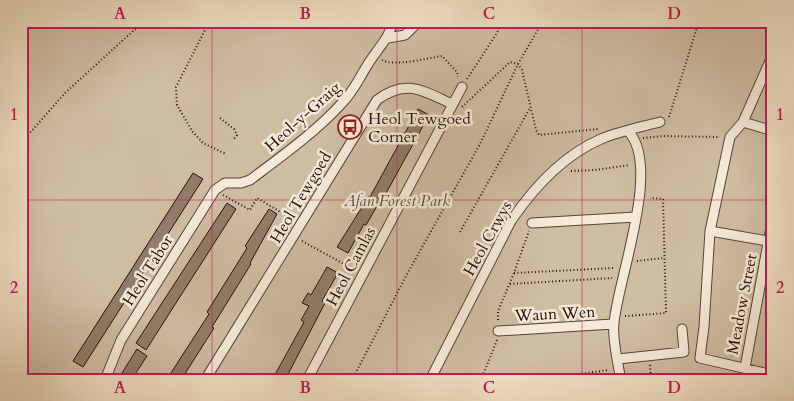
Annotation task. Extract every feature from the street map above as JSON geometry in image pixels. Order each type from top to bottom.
[{"type":"street","name":"Heol-y-Graig","points":[[225,183],[241,183],[250,180],[295,146],[343,103],[356,87],[374,54],[388,38],[393,21]]},
{"type":"street","points":[[388,38],[405,34],[419,21]]},
{"type":"street","points":[[773,54],[743,122],[730,138],[710,231],[704,327],[700,358],[773,375]]},
{"type":"street","name":"Heol Camlas","points":[[307,380],[462,87]]},
{"type":"street","name":"Heol Tewgoed","points":[[205,380],[377,100],[387,92],[398,88],[412,88],[422,90],[452,104]]},
{"type":"street","name":"Heol Crwys","points":[[430,380],[511,221],[525,200],[554,171],[579,151],[619,132],[664,120]]},
{"type":"street","points":[[743,122],[773,131]]},
{"type":"street","points":[[628,131],[635,138]]},
{"type":"street","name":"Waun Wen","points":[[621,380],[614,321],[642,182],[635,138]]},
{"type":"street","name":"Heol Tabor","points":[[105,380],[121,340],[215,190],[225,183]]},
{"type":"street","name":"Meadow Street","points":[[744,368],[770,242],[773,216]]},
{"type":"street","points":[[531,226],[636,217]]},
{"type":"street","points":[[710,231],[770,242]]},
{"type":"street","name":"Waun Wen","points":[[498,331],[614,321]]},
{"type":"street","points":[[618,359],[684,352],[682,329]]},
{"type":"path","points":[[21,143],[65,93],[144,21]]},
{"type":"path","points":[[207,21],[208,24],[176,87],[177,106],[192,131],[204,143],[226,154]]},
{"type":"path","points":[[462,87],[497,33],[502,21]]},
{"type":"path","points":[[352,380],[406,276],[480,144],[518,64],[544,21]]},
{"type":"path","points":[[664,120],[699,21]]},
{"type":"path","points":[[374,54],[385,62],[442,56],[457,72],[462,87]]},
{"type":"path","points":[[447,115],[465,106],[510,62],[518,64],[522,70],[530,108],[539,135],[601,128]]},
{"type":"path","points":[[460,232],[530,108]]},
{"type":"path","points":[[220,118],[237,135],[233,140]]},
{"type":"path","points":[[635,138],[663,136],[730,138]]},
{"type":"path","points":[[572,171],[595,170],[640,163]]},
{"type":"path","points":[[215,190],[250,210],[257,198],[300,224]]},
{"type":"path","points":[[614,321],[666,313],[662,199],[640,198]]},
{"type":"path","points":[[481,380],[496,342],[498,311],[514,274],[531,226]]},
{"type":"path","points":[[293,236],[363,275]]},
{"type":"path","points":[[514,274],[626,265],[664,258]]},
{"type":"path","points":[[510,284],[624,277]]},
{"type":"path","points":[[649,356],[651,380]]},
{"type":"path","points":[[533,380],[619,369]]},
{"type":"green space","name":"Afan Forest Park","points":[[21,21],[773,21],[773,380],[21,380]]},
{"type":"building","points":[[418,109],[429,115],[384,197],[366,225],[364,224],[348,253],[337,247],[370,197]]},
{"type":"building","points":[[193,173],[203,179],[83,367],[73,361]]},
{"type":"building","points":[[227,203],[236,209],[146,350],[136,343]]},
{"type":"building","points":[[269,209],[277,214],[251,264],[181,380],[174,380],[169,376],[209,314],[207,312]]},
{"type":"building","points":[[327,267],[338,273],[322,301],[325,303],[285,380],[272,380],[304,322],[301,320],[309,306],[302,303],[308,293],[311,295]]},
{"type":"building","points":[[137,349],[147,356],[132,379],[122,373]]},
{"type":"place","name":"Heol Tewgoed Corner","points":[[350,127]]}]
